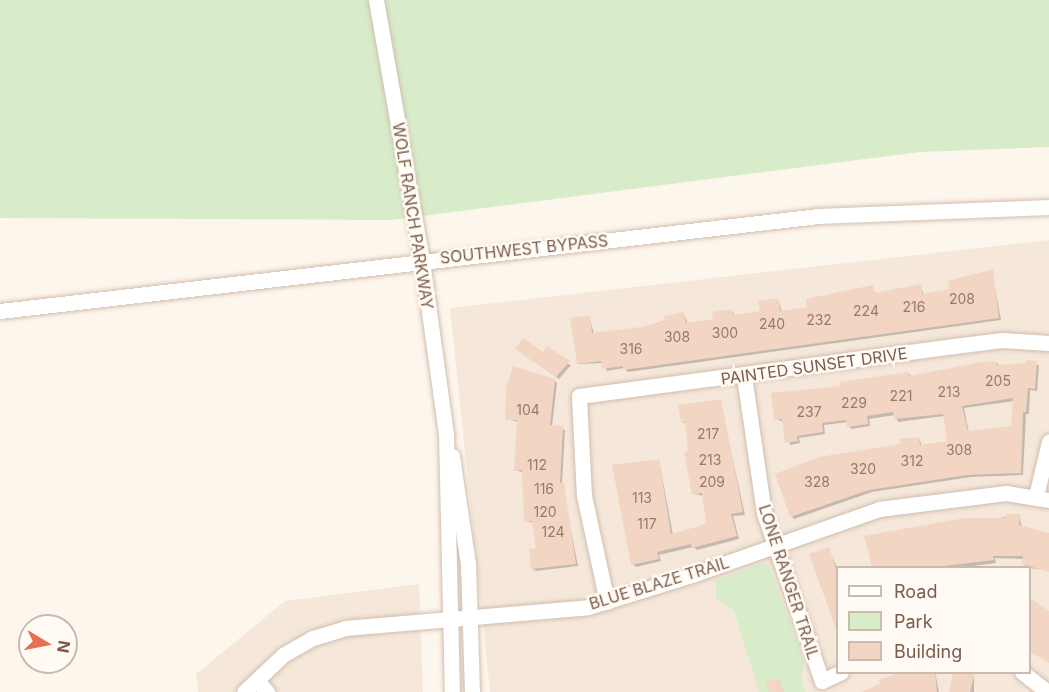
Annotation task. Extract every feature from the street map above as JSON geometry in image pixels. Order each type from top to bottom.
[{"type":"street","name":"WOLF RANCH PARKWAY","points":[[376,0],[422,261],[446,433],[459,489],[471,618],[472,692]]},
{"type":"street","name":"SOUTHWEST BYPASS","points":[[0,311],[818,216],[1049,207]]},
{"type":"street","name":"PAINTED SUNSET DRIVE","points":[[607,602],[584,496],[579,396],[744,376],[1002,340],[1049,343]]},
{"type":"street","name":"LONE RANGER TRAIL","points":[[744,376],[764,513],[822,681],[837,674]]},
{"type":"street","name":"WOLF RANCH PARKWAY","points":[[446,433],[452,692]]},
{"type":"street","points":[[1042,498],[1049,442]]},
{"type":"street","name":"BLUE BLAZE TRAIL","points":[[244,692],[262,686],[283,655],[332,632],[366,625],[471,618],[607,602],[879,509],[1006,493],[1042,498]]},
{"type":"street","points":[[1025,674],[1048,692]]},
{"type":"shaded area","points":[[1049,240],[1049,692],[490,692],[450,308]]},
{"type":"shaded area","points":[[419,584],[423,692],[198,692],[196,674],[285,601]]},
{"type":"green space","points":[[0,0],[1049,0],[1049,147],[920,152],[391,220],[0,218]]},
{"type":"green space","points":[[763,563],[769,566],[804,659],[801,680],[805,692],[759,692],[734,611],[716,599],[716,580]]},
{"type":"building","points":[[993,269],[999,318],[623,370],[623,366],[602,369],[601,361],[577,364],[570,318],[590,315],[592,333],[641,327],[665,321],[664,316],[684,312],[686,323],[713,319],[712,312],[732,309],[733,315],[760,311],[758,301],[778,298],[780,311],[807,307],[806,299],[873,285],[874,293],[921,284],[922,294],[950,289],[948,281]]},
{"type":"building","points":[[523,338],[543,352],[547,346],[570,361],[556,377],[515,349]]},
{"type":"building","points":[[1027,360],[1037,361],[1035,389],[1028,388],[1026,412],[1023,412],[1021,473],[967,475],[869,490],[790,517],[775,474],[819,457],[900,444],[899,439],[919,437],[920,445],[947,441],[943,414],[894,419],[893,412],[867,416],[868,424],[847,427],[846,420],[822,423],[823,432],[797,436],[798,441],[785,443],[782,419],[774,420],[771,393],[841,386],[840,382],[909,372],[909,376],[981,362],[996,361],[997,365],[1026,363]],"holes":[[[1013,398],[1011,426],[968,431],[962,406]]]},
{"type":"building","points":[[513,366],[555,379],[550,425],[563,426],[560,483],[564,483],[576,564],[531,569],[529,549],[536,548],[532,521],[524,522],[522,470],[514,471],[517,420],[505,420],[506,388]]},
{"type":"building","points":[[721,399],[743,512],[731,514],[737,536],[692,548],[691,544],[657,552],[659,559],[631,565],[612,465],[659,459],[671,534],[706,524],[702,493],[692,495],[684,452],[688,451],[685,422],[681,422],[678,405]]},
{"type":"building","points":[[1006,514],[1020,514],[1019,525],[1049,533],[1049,572],[1021,564],[1023,556],[993,556],[994,560],[944,566],[872,566],[864,536],[964,518],[1006,518]]},
{"type":"building","points":[[829,547],[836,569],[836,629],[809,554]]},
{"type":"building","points":[[1031,598],[1049,611],[1049,663],[1031,652]]},
{"type":"building","points":[[896,674],[935,674],[937,692],[861,692],[880,684],[879,680]]},
{"type":"building","points":[[953,674],[974,674],[970,692],[949,692]]},
{"type":"building","points":[[779,678],[784,692],[769,692],[766,683]]}]
